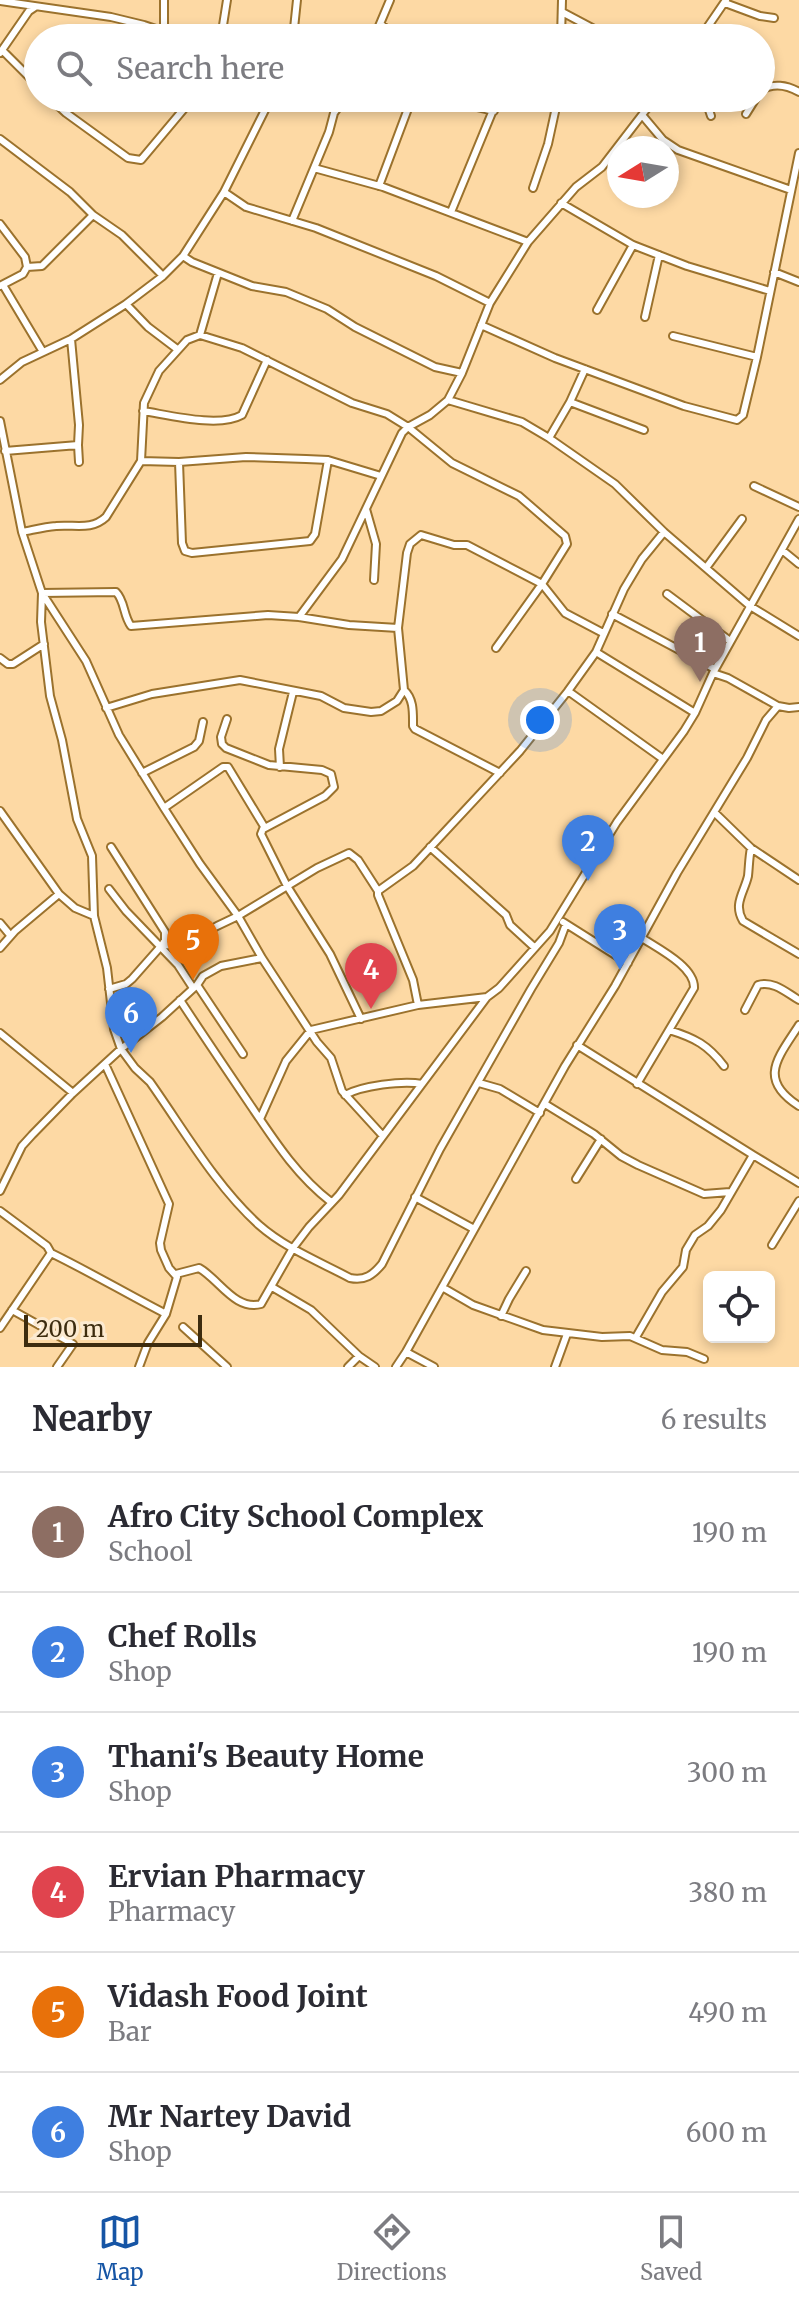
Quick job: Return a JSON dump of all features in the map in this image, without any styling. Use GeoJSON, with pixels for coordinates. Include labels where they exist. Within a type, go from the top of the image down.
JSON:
{"type":"FeatureCollection","features":[{"type":"Feature","properties":{"kind":"street"},"geometry":{"type":"LineString","coordinates":[[164,0],[164,24]]}},
{"type":"Feature","properties":{"kind":"street"},"geometry":{"type":"LineString","coordinates":[[223,24],[227,0]]}},
{"type":"Feature","properties":{"kind":"street"},"geometry":{"type":"LineString","coordinates":[[294,24],[297,0]]}},
{"type":"Feature","properties":{"kind":"street"},"geometry":{"type":"LineString","coordinates":[[381,24],[390,0]]}},
{"type":"Feature","properties":{"kind":"street"},"geometry":{"type":"LineString","coordinates":[[562,0],[562,24]]}},
{"type":"Feature","properties":{"kind":"street"},"geometry":{"type":"LineString","coordinates":[[0,1],[111,17],[138,24]]}},
{"type":"Feature","properties":{"kind":"street"},"geometry":{"type":"LineString","coordinates":[[710,24],[725,2],[760,16],[774,18]]}},
{"type":"Feature","properties":{"kind":"street"},"geometry":{"type":"LineString","coordinates":[[24,73],[1,51],[35,7]]}},
{"type":"Feature","properties":{"kind":"street"},"geometry":{"type":"LineString","coordinates":[[562,12],[585,24]]}},
{"type":"Feature","properties":{"kind":"street"},"geometry":{"type":"LineString","coordinates":[[775,86],[799,92]]}},
{"type":"Feature","properties":{"kind":"street"},"geometry":{"type":"LineString","coordinates":[[65,112],[135,160],[141,160],[179,112]]}},
{"type":"Feature","properties":{"kind":"street"},"geometry":{"type":"LineString","coordinates":[[0,380],[22,362],[71,339],[126,304],[163,276],[183,256],[224,192],[264,112]]}},
{"type":"Feature","properties":{"kind":"street"},"geometry":{"type":"LineString","coordinates":[[292,221],[335,112]]}},
{"type":"Feature","properties":{"kind":"street"},"geometry":{"type":"LineString","coordinates":[[379,186],[407,112]]}},
{"type":"Feature","properties":{"kind":"street"},"geometry":{"type":"LineString","coordinates":[[451,212],[494,112]]}},
{"type":"Feature","properties":{"kind":"street"},"geometry":{"type":"LineString","coordinates":[[533,188],[555,112]]}},
{"type":"Feature","properties":{"kind":"street"},"geometry":{"type":"LineString","coordinates":[[299,617],[342,559],[402,433],[448,400],[490,303],[528,242],[576,187],[602,167],[644,112]]}},
{"type":"Feature","properties":{"kind":"street"},"geometry":{"type":"LineString","coordinates":[[710,112],[711,116]]}},
{"type":"Feature","properties":{"kind":"street"},"geometry":{"type":"LineString","coordinates":[[642,115],[663,140],[678,150],[791,190]]}},
{"type":"Feature","properties":{"kind":"street"},"geometry":{"type":"LineString","coordinates":[[0,139],[122,235],[163,276]]}},
{"type":"Feature","properties":{"kind":"street"},"geometry":{"type":"LineString","coordinates":[[481,325],[684,406],[737,420],[743,415],[757,357],[799,153]]}},
{"type":"Feature","properties":{"kind":"street"},"geometry":{"type":"LineString","coordinates":[[314,168],[379,186],[528,242]]}},
{"type":"Feature","properties":{"kind":"street"},"geometry":{"type":"LineString","coordinates":[[224,192],[246,207],[316,228],[436,276],[490,303]]}},
{"type":"Feature","properties":{"kind":"street"},"geometry":{"type":"LineString","coordinates":[[789,201],[799,205]]}},
{"type":"Feature","properties":{"kind":"street"},"geometry":{"type":"LineString","coordinates":[[561,203],[633,245],[770,291]]}},
{"type":"Feature","properties":{"kind":"street"},"geometry":{"type":"LineString","coordinates":[[27,267],[42,266],[93,215]]}},
{"type":"Feature","properties":{"kind":"street"},"geometry":{"type":"LineString","coordinates":[[0,224],[25,257],[27,267],[23,274],[1,285],[43,352]]}},
{"type":"Feature","properties":{"kind":"street"},"geometry":{"type":"LineString","coordinates":[[597,310],[633,245]]}},
{"type":"Feature","properties":{"kind":"street"},"geometry":{"type":"LineString","coordinates":[[645,317],[659,255]]}},
{"type":"Feature","properties":{"kind":"street"},"geometry":{"type":"LineString","coordinates":[[183,256],[252,286],[286,292],[327,309],[355,327],[435,367],[462,373]]}},
{"type":"Feature","properties":{"kind":"street"},"geometry":{"type":"LineString","coordinates":[[774,272],[799,282]]}},
{"type":"Feature","properties":{"kind":"street"},"geometry":{"type":"LineString","coordinates":[[200,335],[218,273]]}},
{"type":"Feature","properties":{"kind":"street"},"geometry":{"type":"LineString","coordinates":[[126,304],[148,327],[177,349]]}},
{"type":"Feature","properties":{"kind":"street"},"geometry":{"type":"LineString","coordinates":[[22,532],[57,525],[91,526],[99,524],[106,517],[141,461],[143,411],[159,371],[177,349],[200,335],[242,348],[341,398],[387,414],[452,463],[519,496],[565,536],[567,544],[496,648]]}},
{"type":"Feature","properties":{"kind":"street"},"geometry":{"type":"LineString","coordinates":[[673,336],[757,357]]}},
{"type":"Feature","properties":{"kind":"street"},"geometry":{"type":"LineString","coordinates":[[71,339],[79,425],[79,462]]}},
{"type":"Feature","properties":{"kind":"street"},"geometry":{"type":"LineString","coordinates":[[143,411],[205,419],[235,419],[242,415],[267,360]]}},
{"type":"Feature","properties":{"kind":"street"},"geometry":{"type":"LineString","coordinates":[[549,438],[585,369]]}},
{"type":"Feature","properties":{"kind":"street"},"geometry":{"type":"LineString","coordinates":[[448,400],[522,422],[549,438],[615,484],[664,532],[750,606],[799,636]]}},
{"type":"Feature","properties":{"kind":"street"},"geometry":{"type":"LineString","coordinates":[[570,402],[644,430]]}},
{"type":"Feature","properties":{"kind":"street"},"geometry":{"type":"LineString","coordinates":[[0,421],[22,532],[42,593],[86,661],[106,708],[142,773],[200,864],[238,916],[321,1048],[331,1058],[345,1095],[383,1136]]}},
{"type":"Feature","properties":{"kind":"street"},"geometry":{"type":"LineString","coordinates":[[5,451],[78,445]]}},
{"type":"Feature","properties":{"kind":"street"},"geometry":{"type":"LineString","coordinates":[[141,461],[179,462],[246,457],[328,460],[381,476]]}},
{"type":"Feature","properties":{"kind":"street"},"geometry":{"type":"LineString","coordinates":[[179,462],[182,543],[185,551],[192,553],[310,541],[315,534],[328,460]]}},
{"type":"Feature","properties":{"kind":"street"},"geometry":{"type":"LineString","coordinates":[[754,486],[799,507]]}},
{"type":"Feature","properties":{"kind":"street"},"geometry":{"type":"LineString","coordinates":[[366,509],[376,544],[374,580]]}},
{"type":"Feature","properties":{"kind":"street"},"geometry":{"type":"LineString","coordinates":[[706,568],[742,519]]}},
{"type":"Feature","properties":{"kind":"street"},"geometry":{"type":"LineString","coordinates":[[176,1274],[199,1268],[234,1298],[253,1306],[261,1304],[293,1248],[383,1136],[487,997],[499,988],[550,931],[617,822],[695,713],[730,641],[799,519]]}},
{"type":"Feature","properties":{"kind":"street"},"geometry":{"type":"LineString","coordinates":[[378,891],[404,874],[430,847],[500,773],[568,691],[596,652],[612,614],[642,559],[664,532]]}},
{"type":"Feature","properties":{"kind":"street"},"geometry":{"type":"LineString","coordinates":[[106,708],[152,694],[240,680],[321,696],[344,708],[381,711],[397,701],[404,690],[398,628],[407,553],[410,544],[421,535],[454,545],[467,545],[542,584],[565,613],[603,633]]}},
{"type":"Feature","properties":{"kind":"street"},"geometry":{"type":"LineString","coordinates":[[782,550],[799,564]]}},
{"type":"Feature","properties":{"kind":"street"},"geometry":{"type":"LineString","coordinates":[[42,593],[116,592],[121,597],[131,626],[268,615],[398,628]]}},
{"type":"Feature","properties":{"kind":"street"},"geometry":{"type":"LineString","coordinates":[[42,593],[41,622],[50,696],[77,819],[92,856],[94,916],[107,968],[114,1029],[121,1049],[150,1082],[236,1201],[261,1226],[293,1248],[350,1278],[357,1280],[373,1276],[559,943],[566,924]]}},
{"type":"Feature","properties":{"kind":"street"},"geometry":{"type":"LineString","coordinates":[[667,594],[730,641]]}},
{"type":"Feature","properties":{"kind":"street"},"geometry":{"type":"LineString","coordinates":[[612,614],[778,706],[799,707]]}},
{"type":"Feature","properties":{"kind":"street"},"geometry":{"type":"LineString","coordinates":[[0,658],[13,664],[44,644]]}},
{"type":"Feature","properties":{"kind":"street"},"geometry":{"type":"LineString","coordinates":[[596,652],[695,713]]}},
{"type":"Feature","properties":{"kind":"street"},"geometry":{"type":"LineString","coordinates":[[404,690],[412,703],[415,729],[500,773]]}},
{"type":"Feature","properties":{"kind":"street"},"geometry":{"type":"LineString","coordinates":[[568,691],[663,759]]}},
{"type":"Feature","properties":{"kind":"street"},"geometry":{"type":"LineString","coordinates":[[280,767],[279,749],[293,692]]}},
{"type":"Feature","properties":{"kind":"street"},"geometry":{"type":"LineString","coordinates":[[396,1367],[577,1045],[628,963],[766,720],[778,706]]}},
{"type":"Feature","properties":{"kind":"street"},"geometry":{"type":"LineString","coordinates":[[227,719],[221,737],[226,748],[255,761],[280,767],[322,770],[331,774],[334,787],[325,796],[265,828],[261,834],[287,886],[330,954],[361,1019]]}},
{"type":"Feature","properties":{"kind":"street"},"geometry":{"type":"LineString","coordinates":[[142,773],[194,747],[199,741],[203,722]]}},
{"type":"Feature","properties":{"kind":"street"},"geometry":{"type":"LineString","coordinates":[[164,808],[223,767],[228,767],[265,828]]}},
{"type":"Feature","properties":{"kind":"street"},"geometry":{"type":"LineString","coordinates":[[0,811],[59,894],[75,908],[94,916]]}},
{"type":"Feature","properties":{"kind":"street"},"geometry":{"type":"LineString","coordinates":[[715,813],[751,848],[799,880]]}},
{"type":"Feature","properties":{"kind":"street"},"geometry":{"type":"LineString","coordinates":[[109,989],[126,984],[165,940],[162,924],[111,847]]}},
{"type":"Feature","properties":{"kind":"street"},"geometry":{"type":"LineString","coordinates":[[430,847],[506,915],[510,925],[534,947]]}},
{"type":"Feature","properties":{"kind":"street"},"geometry":{"type":"LineString","coordinates":[[751,848],[738,912],[743,921],[799,954]]}},
{"type":"Feature","properties":{"kind":"street"},"geometry":{"type":"LineString","coordinates":[[162,945],[183,946],[317,868],[349,853],[358,860],[378,891],[413,980],[418,1005]]}},
{"type":"Feature","properties":{"kind":"street"},"geometry":{"type":"LineString","coordinates":[[109,889],[126,911],[162,945],[243,1054]]}},
{"type":"Feature","properties":{"kind":"street"},"geometry":{"type":"LineString","coordinates":[[0,948],[10,935],[59,894]]}},
{"type":"Feature","properties":{"kind":"street"},"geometry":{"type":"LineString","coordinates":[[558,918],[628,963]]}},
{"type":"Feature","properties":{"kind":"street"},"geometry":{"type":"LineString","coordinates":[[0,923],[10,935]]}},
{"type":"Feature","properties":{"kind":"street"},"geometry":{"type":"LineString","coordinates":[[637,1084],[694,988],[695,979],[689,971],[642,938]]}},
{"type":"Feature","properties":{"kind":"street"},"geometry":{"type":"LineString","coordinates":[[0,1191],[22,1146],[73,1093],[195,987],[203,976],[221,966],[262,958]]}},
{"type":"Feature","properties":{"kind":"street"},"geometry":{"type":"LineString","coordinates":[[745,1010],[758,985],[764,983],[799,1000]]}},
{"type":"Feature","properties":{"kind":"street"},"geometry":{"type":"LineString","coordinates":[[260,1119],[286,1061],[311,1030],[418,1005],[487,997]]}},
{"type":"Feature","properties":{"kind":"street"},"geometry":{"type":"LineString","coordinates":[[180,1000],[297,1172],[331,1202]]}},
{"type":"Feature","properties":{"kind":"street"},"geometry":{"type":"LineString","coordinates":[[799,1025],[774,1065],[773,1075],[777,1087],[786,1098],[799,1106]]}},
{"type":"Feature","properties":{"kind":"street"},"geometry":{"type":"LineString","coordinates":[[669,1030],[703,1043],[724,1066]]}},
{"type":"Feature","properties":{"kind":"street"},"geometry":{"type":"LineString","coordinates":[[0,1033],[73,1093]]}},
{"type":"Feature","properties":{"kind":"street"},"geometry":{"type":"LineString","coordinates":[[577,1045],[799,1183]]}},
{"type":"Feature","properties":{"kind":"street"},"geometry":{"type":"LineString","coordinates":[[105,1064],[169,1204],[160,1243],[169,1268],[177,1277],[166,1314],[148,1343],[139,1367]]}},
{"type":"Feature","properties":{"kind":"street"},"geometry":{"type":"LineString","coordinates":[[345,1095],[355,1090],[410,1081],[422,1084]]}},
{"type":"Feature","properties":{"kind":"street"},"geometry":{"type":"LineString","coordinates":[[479,1083],[500,1089],[540,1113]]}},
{"type":"Feature","properties":{"kind":"street"},"geometry":{"type":"LineString","coordinates":[[545,1104],[638,1165],[704,1194],[730,1192]]}},
{"type":"Feature","properties":{"kind":"street"},"geometry":{"type":"LineString","coordinates":[[576,1179],[601,1139]]}},
{"type":"Feature","properties":{"kind":"street"},"geometry":{"type":"LineString","coordinates":[[636,1337],[662,1292],[683,1267],[686,1250],[695,1235],[708,1226],[721,1210],[753,1155]]}},
{"type":"Feature","properties":{"kind":"street"},"geometry":{"type":"LineString","coordinates":[[415,1197],[474,1229]]}},
{"type":"Feature","properties":{"kind":"street"},"geometry":{"type":"LineString","coordinates":[[772,1245],[799,1201]]}},
{"type":"Feature","properties":{"kind":"street"},"geometry":{"type":"LineString","coordinates":[[0,1211],[47,1246],[51,1253],[166,1314]]}},
{"type":"Feature","properties":{"kind":"street"},"geometry":{"type":"LineString","coordinates":[[0,1328],[51,1253]]}},
{"type":"Feature","properties":{"kind":"street"},"geometry":{"type":"LineString","coordinates":[[501,1316],[526,1271]]}},
{"type":"Feature","properties":{"kind":"street"},"geometry":{"type":"LineString","coordinates":[[272,1287],[311,1310],[359,1356],[375,1367]]}},
{"type":"Feature","properties":{"kind":"street"},"geometry":{"type":"LineString","coordinates":[[442,1287],[473,1305],[543,1330],[636,1337],[662,1350],[687,1352],[704,1359]]}},
{"type":"Feature","properties":{"kind":"street"},"geometry":{"type":"LineString","coordinates":[[12,1310],[73,1344],[57,1367]]}},
{"type":"Feature","properties":{"kind":"street"},"geometry":{"type":"LineString","coordinates":[[183,1327],[227,1367]]}},
{"type":"Feature","properties":{"kind":"street"},"geometry":{"type":"LineString","coordinates":[[555,1367],[567,1334]]}},
{"type":"Feature","properties":{"kind":"street"},"geometry":{"type":"LineString","coordinates":[[406,1352],[434,1367]]}},
{"type":"Feature","properties":{"kind":"street"},"geometry":{"type":"LineString","coordinates":[[348,1367],[359,1356]]}},
{"type":"Feature","properties":{"kind":"place","name":"Afro City School Complex"},"geometry":{"type":"Point","coordinates":[700,682]}},
{"type":"Feature","properties":{"kind":"place","name":"Chef Rolls"},"geometry":{"type":"Point","coordinates":[588,881]}},
{"type":"Feature","properties":{"kind":"place","name":"Thani's Beauty Home"},"geometry":{"type":"Point","coordinates":[620,970]}},
{"type":"Feature","properties":{"kind":"place","name":"Vidash Food Joint"},"geometry":{"type":"Point","coordinates":[193,980]}},
{"type":"Feature","properties":{"kind":"place","name":"Ervian Pharmacy"},"geometry":{"type":"Point","coordinates":[371,1009]}},
{"type":"Feature","properties":{"kind":"place","name":"Mr Nartey David"},"geometry":{"type":"Point","coordinates":[131,1053]}}]}
